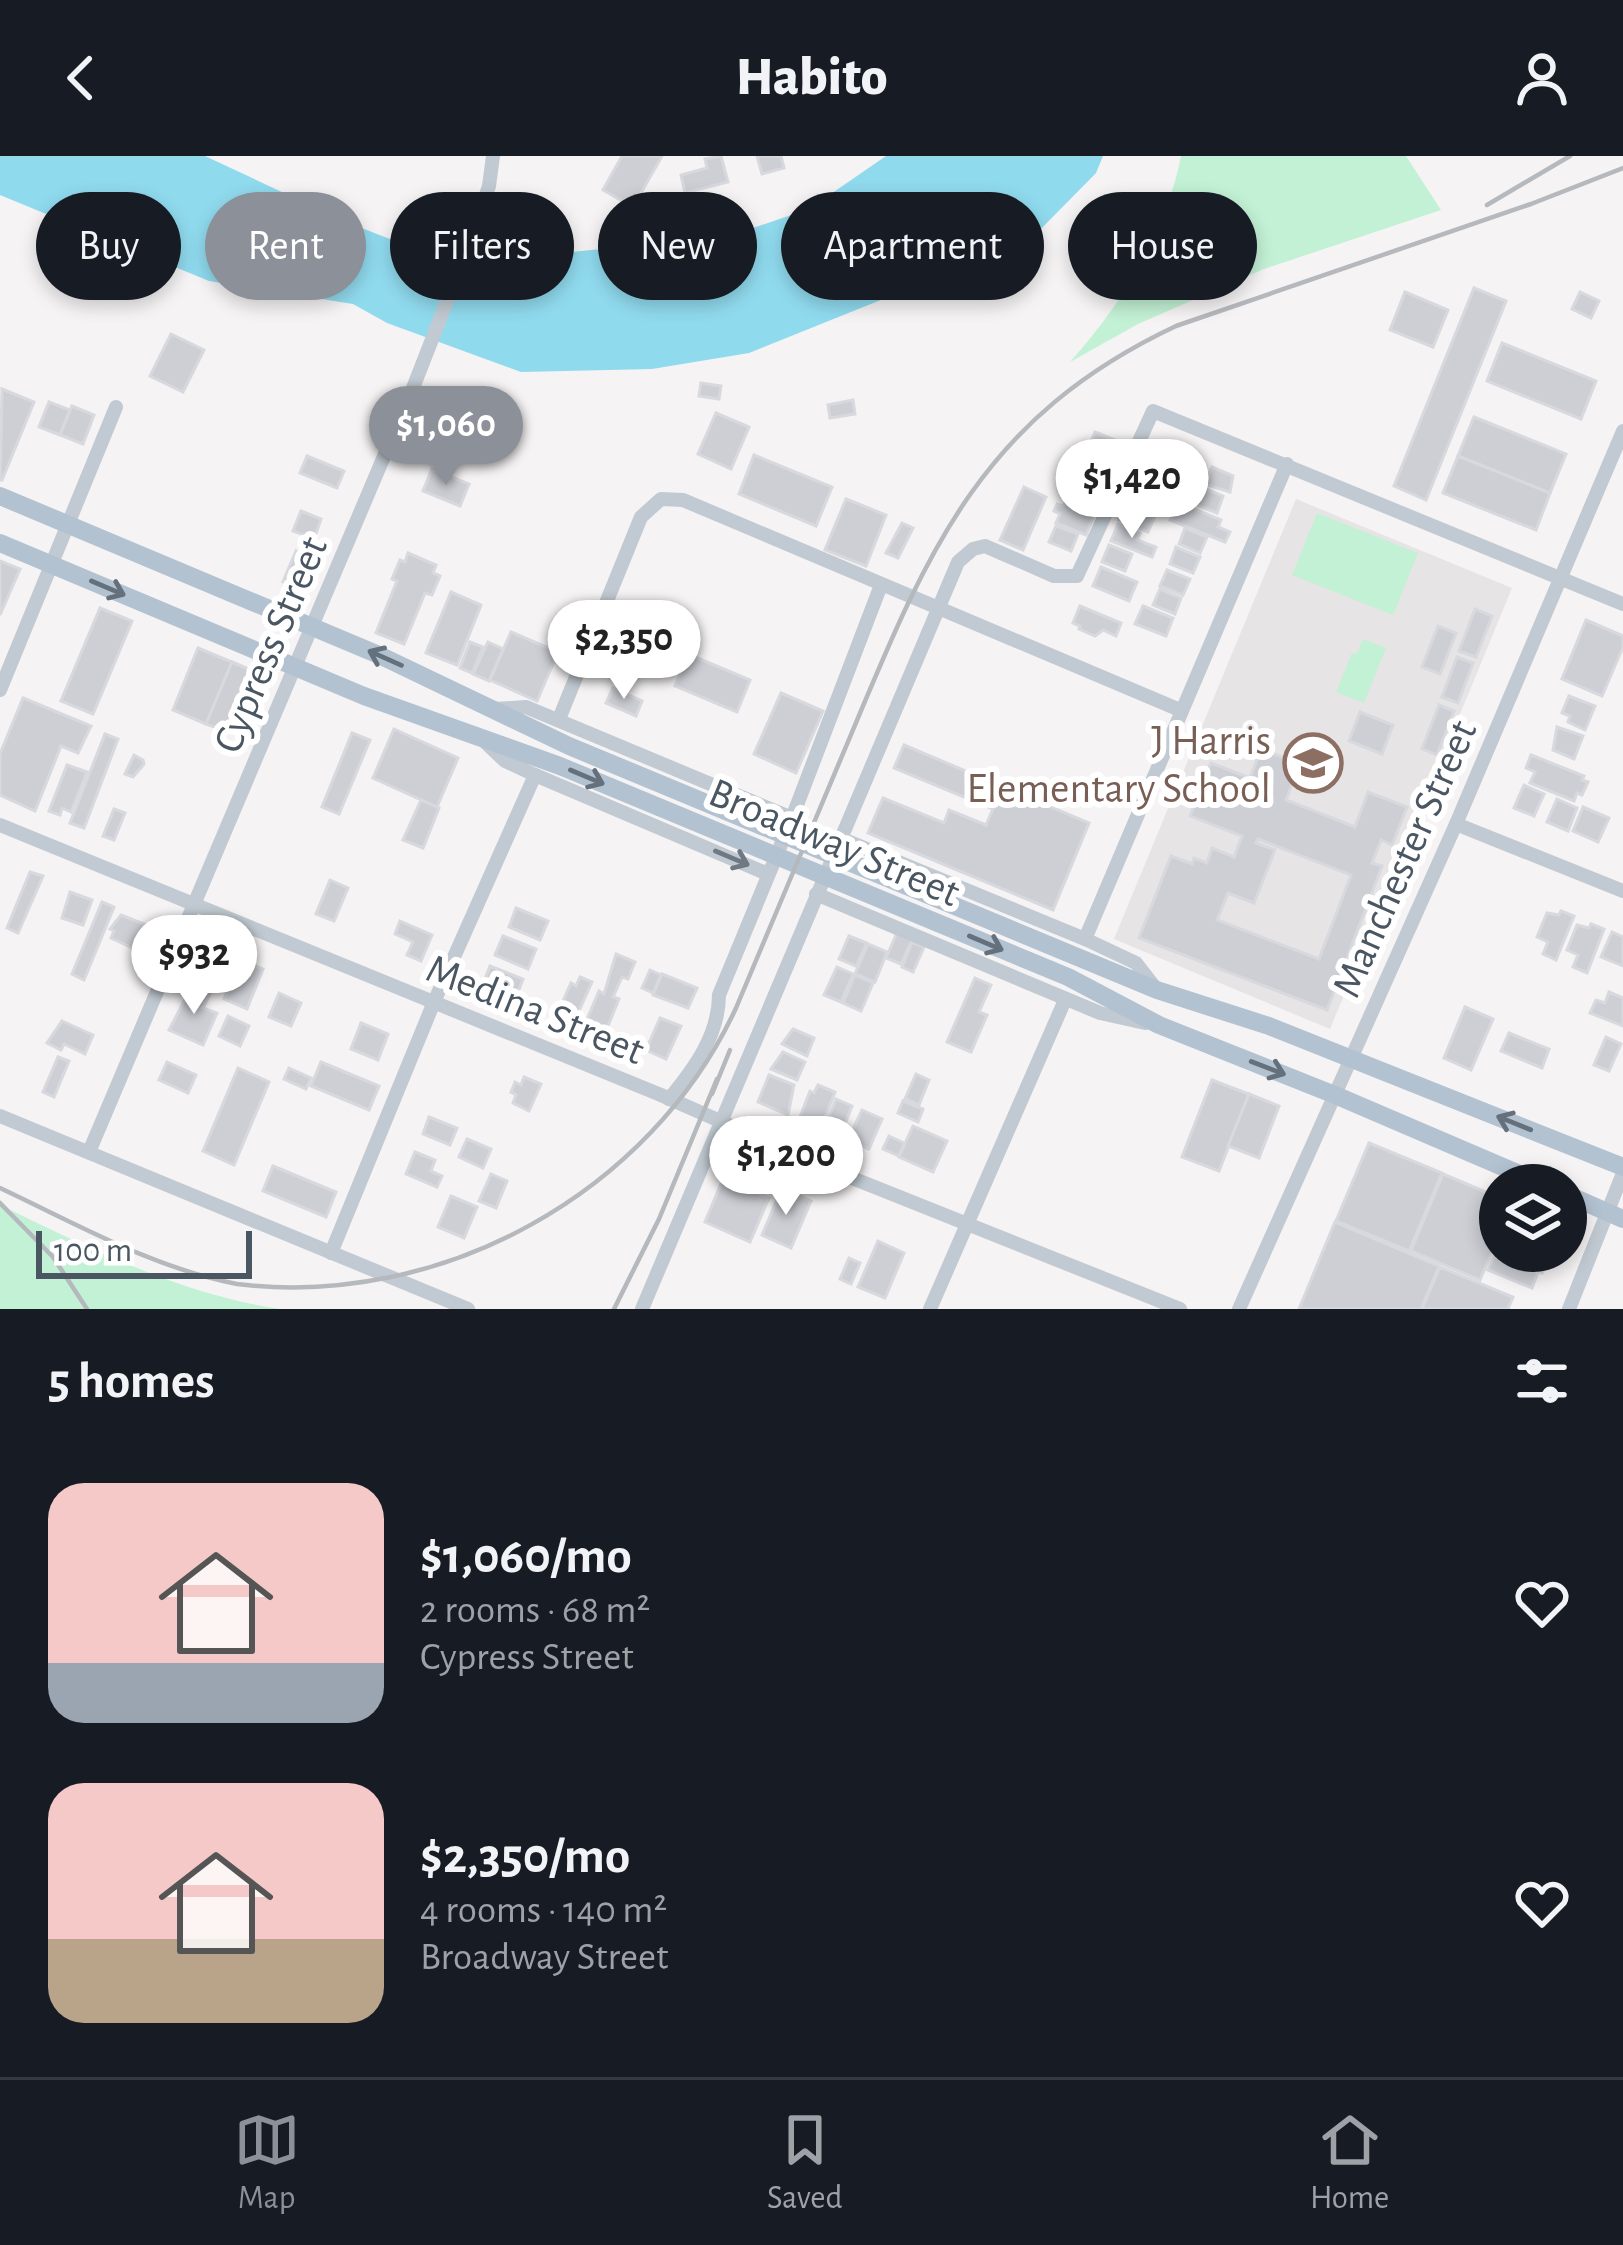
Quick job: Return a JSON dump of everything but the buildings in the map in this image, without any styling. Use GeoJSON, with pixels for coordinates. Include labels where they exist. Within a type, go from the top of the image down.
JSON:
{"type":"FeatureCollection","features":[{"type":"Feature","properties":{"kind":"main road","name":"Broadway Street"},"geometry":{"type":"LineString","coordinates":[[0,496],[312,626],[568,746],[1157,990],[1352,1058],[1623,1170]]}},
{"type":"Feature","properties":{"kind":"main road","name":"Broadway Street"},"geometry":{"type":"LineString","coordinates":[[0,543],[295,667],[478,735],[1068,977],[1159,1025],[1496,1164]]}},
{"type":"Feature","properties":{"kind":"main road"},"geometry":{"type":"LineString","coordinates":[[1587,1203],[1615,1215]]}},
{"type":"Feature","properties":{"kind":"street","name":"Cypress Street"},"geometry":{"type":"LineString","coordinates":[[89,1152],[472,237],[489,187],[493,156]]}},
{"type":"Feature","properties":{"kind":"street"},"geometry":{"type":"LineString","coordinates":[[0,690],[116,406]]}},
{"type":"Feature","properties":{"kind":"street"},"geometry":{"type":"LineString","coordinates":[[642,1309],[958,562],[974,548],[996,550],[1054,576],[1077,577],[1153,411],[1623,604]]}},
{"type":"Feature","properties":{"kind":"street","name":"Manchester Street"},"geometry":{"type":"LineString","coordinates":[[1239,1309],[1456,824],[1623,431]]}},
{"type":"Feature","properties":{"kind":"street"},"geometry":{"type":"LineString","coordinates":[[1085,939],[1287,464]]}},
{"type":"Feature","properties":{"kind":"street"},"geometry":{"type":"LineString","coordinates":[[559,719],[641,517],[661,499],[683,500],[1180,710]]}},
{"type":"Feature","properties":{"kind":"street"},"geometry":{"type":"LineString","coordinates":[[669,1099],[703,1052],[719,1018],[719,995],[881,585]]}},
{"type":"Feature","properties":{"kind":"street","name":"Broadway Street"},"geometry":{"type":"LineString","coordinates":[[491,709],[526,707],[559,719],[791,821]]}},
{"type":"Feature","properties":{"kind":"street","name":"Broadway Street"},"geometry":{"type":"LineString","coordinates":[[478,735],[505,761],[535,775],[770,871]]}},
{"type":"Feature","properties":{"kind":"street"},"geometry":{"type":"LineString","coordinates":[[331,1253],[434,1002],[535,775]]}},
{"type":"Feature","properties":{"kind":"street"},"geometry":{"type":"LineString","coordinates":[[1456,824],[1623,891]]}},
{"type":"Feature","properties":{"kind":"street","name":"Medina Street"},"geometry":{"type":"LineString","coordinates":[[0,825],[1180,1309]]}},
{"type":"Feature","properties":{"kind":"street","name":"Broadway Street"},"geometry":{"type":"LineString","coordinates":[[838,842],[1085,939],[1136,963],[1157,990]]}},
{"type":"Feature","properties":{"kind":"street","name":"Broadway Street"},"geometry":{"type":"LineString","coordinates":[[817,890],[1065,1000],[1159,1025]]}},
{"type":"Feature","properties":{"kind":"street"},"geometry":{"type":"LineString","coordinates":[[930,1309],[1065,1000]]}},
{"type":"Feature","properties":{"kind":"street"},"geometry":{"type":"LineString","coordinates":[[0,1116],[468,1309]]}},
{"type":"Feature","properties":{"kind":"street"},"geometry":{"type":"LineString","coordinates":[[1569,1309],[1615,1215],[1623,1170]]}},
{"type":"Feature","properties":{"kind":"shaded area","name":"J Harris Elementary School"},"geometry":{"type":"Polygon","coordinates":[[[1296,499],[1512,588],[1330,1029],[1114,939],[1296,499]]]}},
{"type":"Feature","properties":{"kind":"green space"},"geometry":{"type":"Polygon","coordinates":[[[1181,156],[1406,156],[1441,210],[1257,272],[1257,192],[1172,192],[1181,156]]]}},
{"type":"Feature","properties":{"kind":"green space"},"geometry":{"type":"Polygon","coordinates":[[[1117,300],[1193,300],[1070,362],[1117,300]]]}},
{"type":"Feature","properties":{"kind":"green space"},"geometry":{"type":"Polygon","coordinates":[[[1317,513],[1418,553],[1393,615],[1292,575],[1317,513]]]}},
{"type":"Feature","properties":{"kind":"green space"},"geometry":{"type":"Polygon","coordinates":[[[1363,639],[1386,648],[1364,703],[1336,692],[1363,639]]]}},
{"type":"Feature","properties":{"kind":"green space"},"geometry":{"type":"Polygon","coordinates":[[[0,1205],[171,1281],[280,1309],[0,1309],[0,1205]]]}},
{"type":"Feature","properties":{"kind":"water"},"geometry":{"type":"Polygon","coordinates":[[[0,156],[205,156],[282,192],[205,192],[205,279],[181,269],[181,192],[36,192],[36,210],[0,195],[0,156]]]}},
{"type":"Feature","properties":{"kind":"water"},"geometry":{"type":"Polygon","coordinates":[[[886,156],[1103,156],[1096,173],[1077,192],[1068,192],[1068,201],[1044,226],[1044,192],[834,192],[886,156]]]}},
{"type":"Feature","properties":{"kind":"water"},"geometry":{"type":"Polygon","coordinates":[[[781,218],[781,300],[881,300],[749,353],[652,369],[521,372],[387,323],[353,304],[328,300],[366,300],[366,230],[390,239],[390,300],[574,300],[574,252],[598,249],[598,300],[757,300],[757,227],[781,218]]]}},
{"type":"Feature","properties":{"kind":"railway"},"geometry":{"type":"LineString","coordinates":[[1487,205],[1570,156]]}},
{"type":"Feature","properties":{"kind":"railway"},"geometry":{"type":"LineString","coordinates":[[0,1188],[145,1256],[237,1284],[314,1287],[390,1277],[463,1256],[532,1224],[595,1183],[651,1132],[699,1074],[736,1008],[906,607],[969,496],[1008,447],[1054,403],[1109,362],[1176,326],[1623,168]]}},
{"type":"Feature","properties":{"kind":"railway"},"geometry":{"type":"LineString","coordinates":[[712,1094],[730,1050]]}},
{"type":"Feature","properties":{"kind":"railway"},"geometry":{"type":"LineString","coordinates":[[614,1309],[659,1219],[717,1079]]}},
{"type":"Feature","properties":{"kind":"railway"},"geometry":{"type":"LineString","coordinates":[[0,1203],[53,1257],[87,1309]]}},
{"type":"Feature","properties":{"kind":"place","name":"J Harris Elementary School"},"geometry":{"type":"Point","coordinates":[1313,763]}}]}
